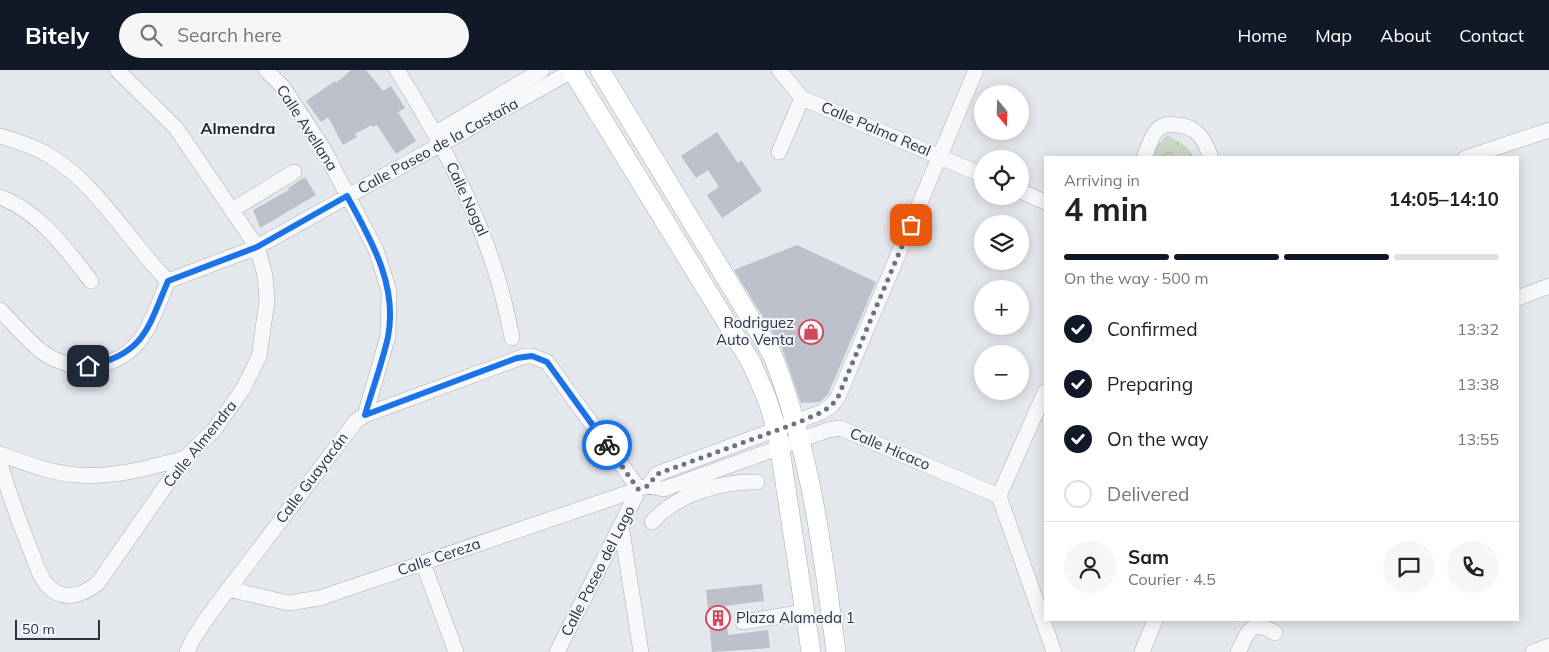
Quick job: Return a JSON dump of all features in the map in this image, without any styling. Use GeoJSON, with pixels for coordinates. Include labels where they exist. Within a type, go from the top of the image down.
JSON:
{"type":"FeatureCollection","features":[{"type":"Feature","properties":{"kind":"main road"},"geometry":{"type":"LineString","coordinates":[[600,70],[772,354],[799,432],[816,516],[836,652]]}},
{"type":"Feature","properties":{"kind":"main road"},"geometry":{"type":"LineString","coordinates":[[572,71],[751,362],[767,399],[778,439],[811,652]]}},
{"type":"Feature","properties":{"kind":"street","name":"Calle Almendra"},"geometry":{"type":"LineString","coordinates":[[1,472],[20,524],[47,585],[58,593],[71,597],[85,594],[98,583],[185,458],[214,430],[243,389],[259,357],[268,301],[265,275],[257,247],[176,128],[117,70]]}},
{"type":"Feature","properties":{"kind":"street","name":"Calle Avellana"},"geometry":{"type":"LineString","coordinates":[[266,70],[283,87],[323,148],[376,250],[389,291],[388,336],[365,415]]}},
{"type":"Feature","properties":{"kind":"street","name":"Calle Nogal"},"geometry":{"type":"LineString","coordinates":[[397,70],[439,138],[480,226],[496,265],[505,296],[512,338]]}},
{"type":"Feature","properties":{"kind":"street","name":"Calle Paseo de la Castaña"},"geometry":{"type":"LineString","coordinates":[[168,281],[257,247],[347,196],[542,70]]}},
{"type":"Feature","properties":{"kind":"street","name":"Calle Palma Real"},"geometry":{"type":"LineString","coordinates":[[779,70],[802,98],[974,171]]}},
{"type":"Feature","properties":{"kind":"street"},"geometry":{"type":"LineString","coordinates":[[799,432],[832,405],[838,397],[976,70]]}},
{"type":"Feature","properties":{"kind":"street","name":"Calle Paseo de la Castaña"},"geometry":{"type":"LineString","coordinates":[[439,138],[572,71]]}},
{"type":"Feature","properties":{"kind":"street"},"geometry":{"type":"LineString","coordinates":[[779,152],[802,98]]}},
{"type":"Feature","properties":{"kind":"street"},"geometry":{"type":"LineString","coordinates":[[1145,156],[1157,130],[1167,124],[1183,125],[1199,134],[1206,143],[1211,156]]}},
{"type":"Feature","properties":{"kind":"street"},"geometry":{"type":"LineString","coordinates":[[1471,156],[1549,130]]}},
{"type":"Feature","properties":{"kind":"street"},"geometry":{"type":"LineString","coordinates":[[0,136],[18,141],[50,156],[86,185],[147,260],[168,281],[143,336],[136,345],[122,356],[109,362],[88,366],[68,365],[40,350],[0,310]]}},
{"type":"Feature","properties":{"kind":"street"},"geometry":{"type":"LineString","coordinates":[[232,210],[294,172]]}},
{"type":"Feature","properties":{"kind":"street"},"geometry":{"type":"LineString","coordinates":[[1029,195],[1044,202]]}},
{"type":"Feature","properties":{"kind":"street"},"geometry":{"type":"LineString","coordinates":[[0,197],[19,204],[44,224],[92,281]]}},
{"type":"Feature","properties":{"kind":"street"},"geometry":{"type":"LineString","coordinates":[[1519,298],[1549,286]]}},
{"type":"Feature","properties":{"kind":"street","name":"Calle Guayacán"},"geometry":{"type":"LineString","coordinates":[[187,652],[193,639],[228,589],[356,421],[365,415],[517,358],[532,356],[547,362],[643,488]]}},
{"type":"Feature","properties":{"kind":"street"},"geometry":{"type":"LineString","coordinates":[[1044,394],[999,496],[1054,652]]}},
{"type":"Feature","properties":{"kind":"street"},"geometry":{"type":"LineString","coordinates":[[822,412],[828,430]]}},
{"type":"Feature","properties":{"kind":"street","name":"Calle Hicaco"},"geometry":{"type":"LineString","coordinates":[[778,439],[799,432],[840,428],[999,496]]}},
{"type":"Feature","properties":{"kind":"street","name":"Calle Cereza"},"geometry":{"type":"LineString","coordinates":[[228,589],[288,603],[303,602],[643,488],[664,489],[701,483],[778,439]]}},
{"type":"Feature","properties":{"kind":"street","name":"Calle Cereza"},"geometry":{"type":"LineString","coordinates":[[643,488],[657,474],[778,439]]}},
{"type":"Feature","properties":{"kind":"street"},"geometry":{"type":"LineString","coordinates":[[0,454],[26,463],[78,475],[131,471],[185,458]]}},
{"type":"Feature","properties":{"kind":"street"},"geometry":{"type":"LineString","coordinates":[[652,522],[701,483],[757,482]]}},
{"type":"Feature","properties":{"kind":"street","name":"Calle Paseo del Lago"},"geometry":{"type":"LineString","coordinates":[[558,652],[621,525],[643,488]]}},
{"type":"Feature","properties":{"kind":"street"},"geometry":{"type":"LineString","coordinates":[[621,525],[641,652]]}},
{"type":"Feature","properties":{"kind":"street"},"geometry":{"type":"LineString","coordinates":[[423,563],[456,652]]}},
{"type":"Feature","properties":{"kind":"street"},"geometry":{"type":"LineString","coordinates":[[743,622],[805,612]]}},
{"type":"Feature","properties":{"kind":"street"},"geometry":{"type":"LineString","coordinates":[[1142,652],[1155,621]]}},
{"type":"Feature","properties":{"kind":"street"},"geometry":{"type":"LineString","coordinates":[[1238,652],[1251,628],[1256,625],[1262,625],[1275,633]]}},
{"type":"Feature","properties":{"kind":"street"},"geometry":{"type":"LineString","coordinates":[[1532,652],[1549,646]]}},
{"type":"Feature","properties":{"kind":"green space"},"geometry":{"type":"Polygon","coordinates":[[[1167,135],[1187,147],[1193,156],[1152,156],[1153,151],[1167,135]]]}},
{"type":"Feature","properties":{"kind":"building"},"geometry":{"type":"Polygon","coordinates":[[[351,70],[366,70],[383,91],[391,86],[405,108],[398,112],[416,141],[396,154],[377,125],[373,127],[372,125],[355,134],[357,137],[343,145],[328,117],[321,122],[306,101],[335,81],[336,83],[351,70]]]}},
{"type":"Feature","properties":{"kind":"building"},"geometry":{"type":"Polygon","coordinates":[[[717,132],[738,163],[741,160],[762,191],[722,218],[707,195],[719,187],[708,170],[696,178],[681,156],[717,132]]]}},
{"type":"Feature","properties":{"kind":"building"},"geometry":{"type":"Polygon","coordinates":[[[305,177],[316,195],[260,228],[253,210],[289,190],[288,188],[305,177]]]}},
{"type":"Feature","properties":{"kind":"building","name":"Rodriguez Auto Venta"},"geometry":{"type":"Polygon","coordinates":[[[797,245],[876,282],[828,394],[820,402],[801,403],[782,348],[734,270],[797,245]]]}},
{"type":"Feature","properties":{"kind":"building","name":"Plaza Alameda 1"},"geometry":{"type":"Polygon","coordinates":[[[762,584],[764,601],[725,606],[728,635],[768,630],[770,648],[712,652],[706,590],[762,584]]]}},
{"type":"Feature","properties":{"kind":"way so far"},"geometry":{"type":"LineString","coordinates":[[607,445],[638,489],[648,486],[657,474],[787,427],[822,412],[832,405],[838,397],[911,225]]}},
{"type":"Feature","properties":{"kind":"place","name":"Rodriguez Auto Venta"},"geometry":{"type":"Point","coordinates":[811,332]}},
{"type":"Feature","properties":{"kind":"place","name":"Plaza Alameda 1"},"geometry":{"type":"Point","coordinates":[718,618]}},
{"type":"Feature","properties":{"kind":"district","name":"Almendra"},"geometry":{"type":"Point","coordinates":[238,128]}},
{"type":"Feature","properties":{"kind":"route"},"geometry":{"type":"LineString","coordinates":[[88,366],[109,362],[122,356],[136,345],[152,318],[168,281],[257,247],[347,196],[376,250],[389,291],[388,336],[365,415],[517,358],[532,356],[547,362],[607,445]]}}]}
